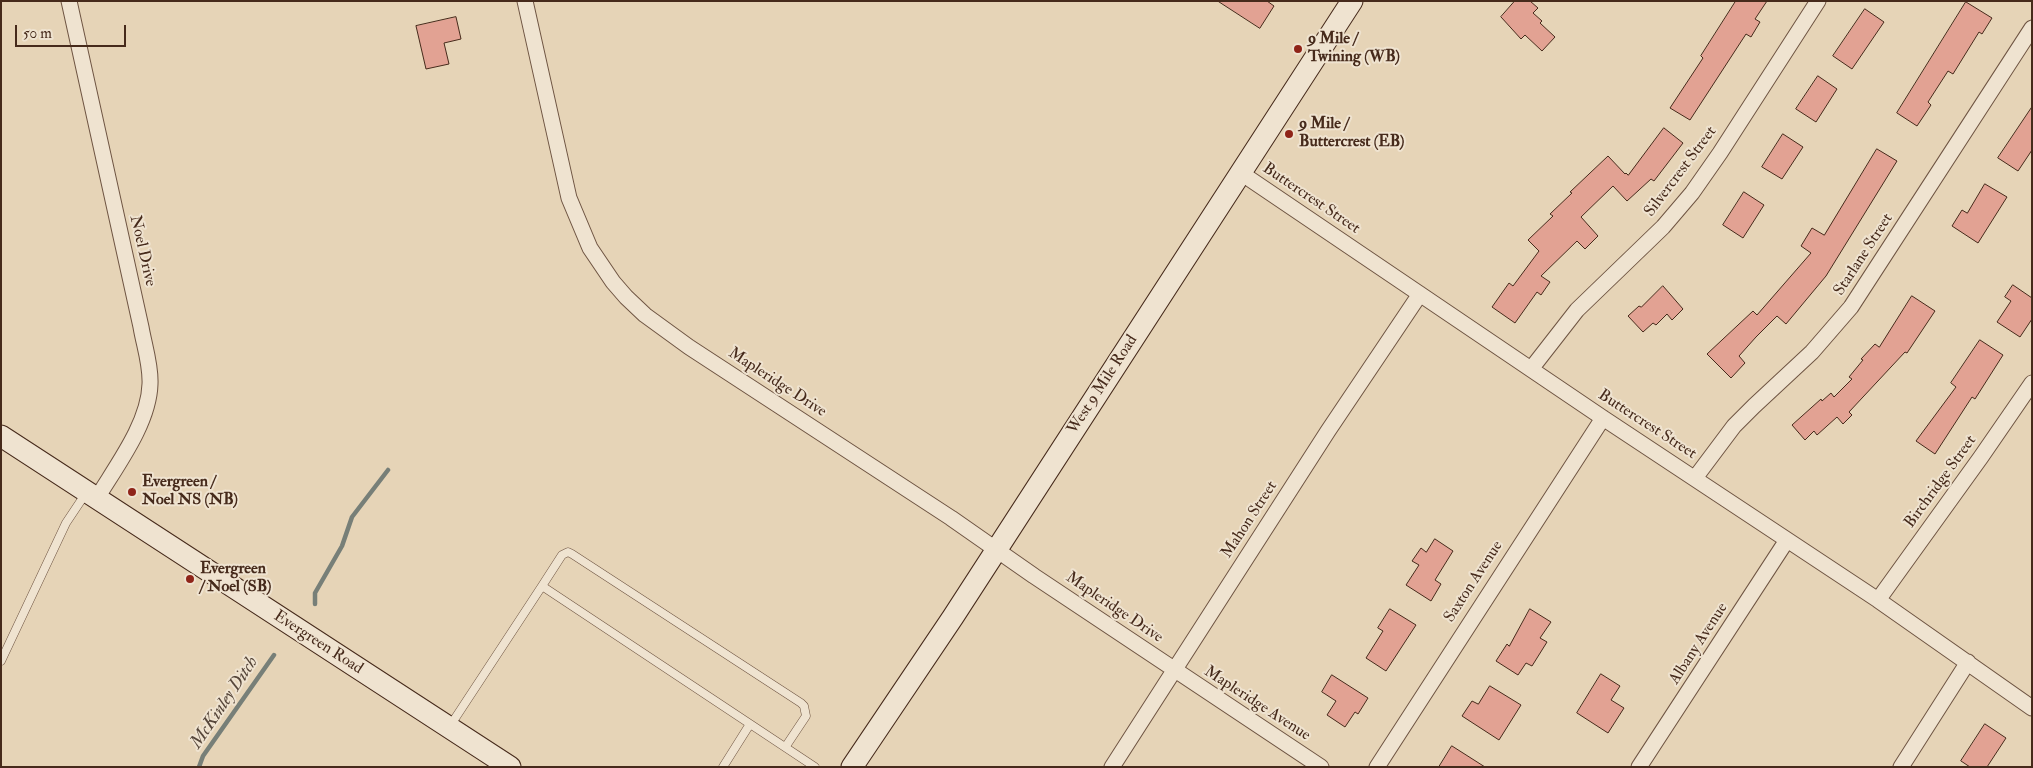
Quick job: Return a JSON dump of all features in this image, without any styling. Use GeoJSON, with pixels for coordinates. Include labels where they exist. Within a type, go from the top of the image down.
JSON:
{"type":"FeatureCollection","features":[{"type":"Feature","properties":{"kind":"main road","name":"West 9 Mile Road"},"geometry":{"type":"LineString","coordinates":[[852,767],[996,550],[1352,1]]}},
{"type":"Feature","properties":{"kind":"main road","name":"Evergreen Road"},"geometry":{"type":"LineString","coordinates":[[1,436],[510,767]]}},
{"type":"Feature","properties":{"kind":"street","name":"Noel Drive"},"geometry":{"type":"LineString","coordinates":[[69,1],[141,327],[150,382],[147,406],[140,423],[92,494]]}},
{"type":"Feature","properties":{"kind":"street","name":"Mapleridge Drive"},"geometry":{"type":"LineString","coordinates":[[525,1],[568,198],[590,248],[617,287],[645,314],[667,331],[951,518],[1175,670]]}},
{"type":"Feature","properties":{"kind":"street","name":"Silvercrest Street"},"geometry":{"type":"LineString","coordinates":[[1531,369],[1577,310],[1663,227],[1692,193],[1818,1]]}},
{"type":"Feature","properties":{"kind":"street","name":"Starlane Street"},"geometry":{"type":"LineString","coordinates":[[1695,478],[1734,426],[1812,352],[1852,307],[2032,28]]}},
{"type":"Feature","properties":{"kind":"street","name":"Buttercrest Street"},"geometry":{"type":"LineString","coordinates":[[1241,173],[1603,418],[1878,600],[2032,708]]}},
{"type":"Feature","properties":{"kind":"street","name":"Mahon Street"},"geometry":{"type":"LineString","coordinates":[[1112,767],[1328,431],[1420,294]]}},
{"type":"Feature","properties":{"kind":"street","name":"Birchridge Street"},"geometry":{"type":"LineString","coordinates":[[1878,600],[2032,383]]}},
{"type":"Feature","properties":{"kind":"street","name":"Saxton Avenue"},"geometry":{"type":"LineString","coordinates":[[1377,767],[1603,418]]}},
{"type":"Feature","properties":{"kind":"street","name":"Albany Avenue"},"geometry":{"type":"LineString","coordinates":[[1639,767],[1787,540]]}},
{"type":"Feature","properties":{"kind":"street"},"geometry":{"type":"LineString","coordinates":[[1901,767],[1968,662]]}},
{"type":"Feature","properties":{"kind":"street","name":"Mapleridge Avenue"},"geometry":{"type":"LineString","coordinates":[[1175,670],[1321,767]]}},
{"type":"Feature","properties":{"kind":"lane"},"geometry":{"type":"LineString","coordinates":[[1,661],[66,523],[92,494]]}},
{"type":"Feature","properties":{"kind":"lane"},"geometry":{"type":"LineString","coordinates":[[449,727],[562,555],[568,552],[804,706],[806,716],[786,746]]}},
{"type":"Feature","properties":{"kind":"lane"},"geometry":{"type":"LineString","coordinates":[[542,586],[815,767]]}},
{"type":"Feature","properties":{"kind":"lane"},"geometry":{"type":"LineString","coordinates":[[723,767],[750,724]]}},
{"type":"Feature","properties":{"kind":"building"},"geometry":{"type":"Polygon","coordinates":[[[1218,1],[1267,1],[1274,6],[1260,28],[1218,1]]]}},
{"type":"Feature","properties":{"kind":"building"},"geometry":{"type":"Polygon","coordinates":[[[1515,1],[1530,1],[1538,8],[1533,13],[1542,21],[1540,23],[1555,37],[1542,51],[1525,35],[1521,39],[1501,17],[1515,1]]]}},
{"type":"Feature","properties":{"kind":"building"},"geometry":{"type":"Polygon","coordinates":[[[1736,1],[1767,1],[1755,19],[1760,22],[1751,37],[1746,34],[1690,120],[1670,108],[1703,58],[1701,56],[1736,1]]]}},
{"type":"Feature","properties":{"kind":"building"},"geometry":{"type":"Polygon","coordinates":[[[1966,2],[1992,18],[1982,34],[1979,32],[1953,74],[1948,71],[1928,102],[1931,105],[1917,126],[1897,113],[1966,2]]]}},
{"type":"Feature","properties":{"kind":"building"},"geometry":{"type":"Polygon","coordinates":[[[1865,9],[1884,22],[1852,69],[1833,56],[1865,9]]]}},
{"type":"Feature","properties":{"kind":"building"},"geometry":{"type":"Polygon","coordinates":[[[456,17],[461,39],[444,43],[449,64],[426,69],[416,26],[456,17]]]}},
{"type":"Feature","properties":{"kind":"building"},"geometry":{"type":"Polygon","coordinates":[[[1818,76],[1837,89],[1816,122],[1796,109],[1818,76]]]}},
{"type":"Feature","properties":{"kind":"building"},"geometry":{"type":"Polygon","coordinates":[[[2032,107],[2032,150],[2018,171],[1998,158],[2032,107]]]}},
{"type":"Feature","properties":{"kind":"building"},"geometry":{"type":"Polygon","coordinates":[[[1664,128],[1683,143],[1654,181],[1651,179],[1627,201],[1613,186],[1581,217],[1598,236],[1585,249],[1577,241],[1541,276],[1550,282],[1541,295],[1537,292],[1515,323],[1492,307],[1509,283],[1513,286],[1539,251],[1528,240],[1553,216],[1550,214],[1572,193],[1570,192],[1608,156],[1628,175],[1664,128]]]}},
{"type":"Feature","properties":{"kind":"building"},"geometry":{"type":"Polygon","coordinates":[[[1783,134],[1803,147],[1782,179],[1762,167],[1783,134]]]}},
{"type":"Feature","properties":{"kind":"building"},"geometry":{"type":"Polygon","coordinates":[[[1877,149],[1897,161],[1826,276],[1786,324],[1777,316],[1756,337],[1739,356],[1745,363],[1731,378],[1707,354],[1753,311],[1757,315],[1811,253],[1801,246],[1812,228],[1824,235],[1877,149]]]}},
{"type":"Feature","properties":{"kind":"building"},"geometry":{"type":"Polygon","coordinates":[[[1985,184],[2007,197],[1978,243],[1952,226],[1962,210],[1967,213],[1985,184]]]}},
{"type":"Feature","properties":{"kind":"building"},"geometry":{"type":"Polygon","coordinates":[[[1744,192],[1764,205],[1743,238],[1723,225],[1744,192]]]}},
{"type":"Feature","properties":{"kind":"building"},"geometry":{"type":"Polygon","coordinates":[[[2013,285],[2032,298],[2032,319],[2020,337],[1997,322],[2011,301],[2005,297],[2013,285]]]}},
{"type":"Feature","properties":{"kind":"building"},"geometry":{"type":"Polygon","coordinates":[[[1663,286],[1683,309],[1672,320],[1667,314],[1656,325],[1653,323],[1643,332],[1628,316],[1639,306],[1641,307],[1663,286]]]}},
{"type":"Feature","properties":{"kind":"building"},"geometry":{"type":"Polygon","coordinates":[[[1912,296],[1935,311],[1907,353],[1905,352],[1849,412],[1852,415],[1843,424],[1837,417],[1817,435],[1814,431],[1805,440],[1792,425],[1821,399],[1822,401],[1831,393],[1834,397],[1852,379],[1849,377],[1863,360],[1861,359],[1875,344],[1879,347],[1912,296]]]}},
{"type":"Feature","properties":{"kind":"building"},"geometry":{"type":"Polygon","coordinates":[[[1980,340],[2003,355],[1975,399],[1972,397],[1935,454],[1916,441],[1956,387],[1951,383],[1980,340]]]}},
{"type":"Feature","properties":{"kind":"building"},"geometry":{"type":"Polygon","coordinates":[[[1435,539],[1453,551],[1435,580],[1441,584],[1431,601],[1406,585],[1419,565],[1412,561],[1421,548],[1426,552],[1435,539]]]}},
{"type":"Feature","properties":{"kind":"building"},"geometry":{"type":"Polygon","coordinates":[[[1390,609],[1416,625],[1386,671],[1366,658],[1383,631],[1378,628],[1390,609]]]}},
{"type":"Feature","properties":{"kind":"building"},"geometry":{"type":"Polygon","coordinates":[[[1530,609],[1551,622],[1540,638],[1547,642],[1532,666],[1526,663],[1518,675],[1496,661],[1507,644],[1509,646],[1530,609]]]}},
{"type":"Feature","properties":{"kind":"building"},"geometry":{"type":"Polygon","coordinates":[[[1601,674],[1620,686],[1611,700],[1624,708],[1608,733],[1577,713],[1601,674]]]}},
{"type":"Feature","properties":{"kind":"building"},"geometry":{"type":"Polygon","coordinates":[[[1332,675],[1368,698],[1358,714],[1355,712],[1345,727],[1327,715],[1336,701],[1322,692],[1332,675]]]}},
{"type":"Feature","properties":{"kind":"building"},"geometry":{"type":"Polygon","coordinates":[[[1490,686],[1521,705],[1499,740],[1462,716],[1472,701],[1478,704],[1490,686]]]}},
{"type":"Feature","properties":{"kind":"building"},"geometry":{"type":"Polygon","coordinates":[[[1985,724],[2006,738],[1987,767],[1970,767],[1961,761],[1985,724]]]}},
{"type":"Feature","properties":{"kind":"building"},"geometry":{"type":"Polygon","coordinates":[[[1452,746],[1485,767],[1439,767],[1452,746]]]}},
{"type":"Feature","properties":{"kind":"waterway","name":"McKinley Ditch"},"geometry":{"type":"LineString","coordinates":[[315,604],[315,593],[342,546],[352,517],[388,470]]}},
{"type":"Feature","properties":{"kind":"waterway","name":"McKinley Ditch"},"geometry":{"type":"LineString","coordinates":[[199,767],[203,756],[274,655]]}},
{"type":"Feature","properties":{"kind":"place","name":"9 Mile / Twining (WB)"},"geometry":{"type":"Point","coordinates":[1298,49]}},
{"type":"Feature","properties":{"kind":"place","name":"9 Mile / Buttercrest (EB)"},"geometry":{"type":"Point","coordinates":[1289,134]}},
{"type":"Feature","properties":{"kind":"place","name":"Evergreen / Noel NS (NB)"},"geometry":{"type":"Point","coordinates":[132,492]}},
{"type":"Feature","properties":{"kind":"place","name":"Evergreen / Noel (SB)"},"geometry":{"type":"Point","coordinates":[190,579]}}]}
